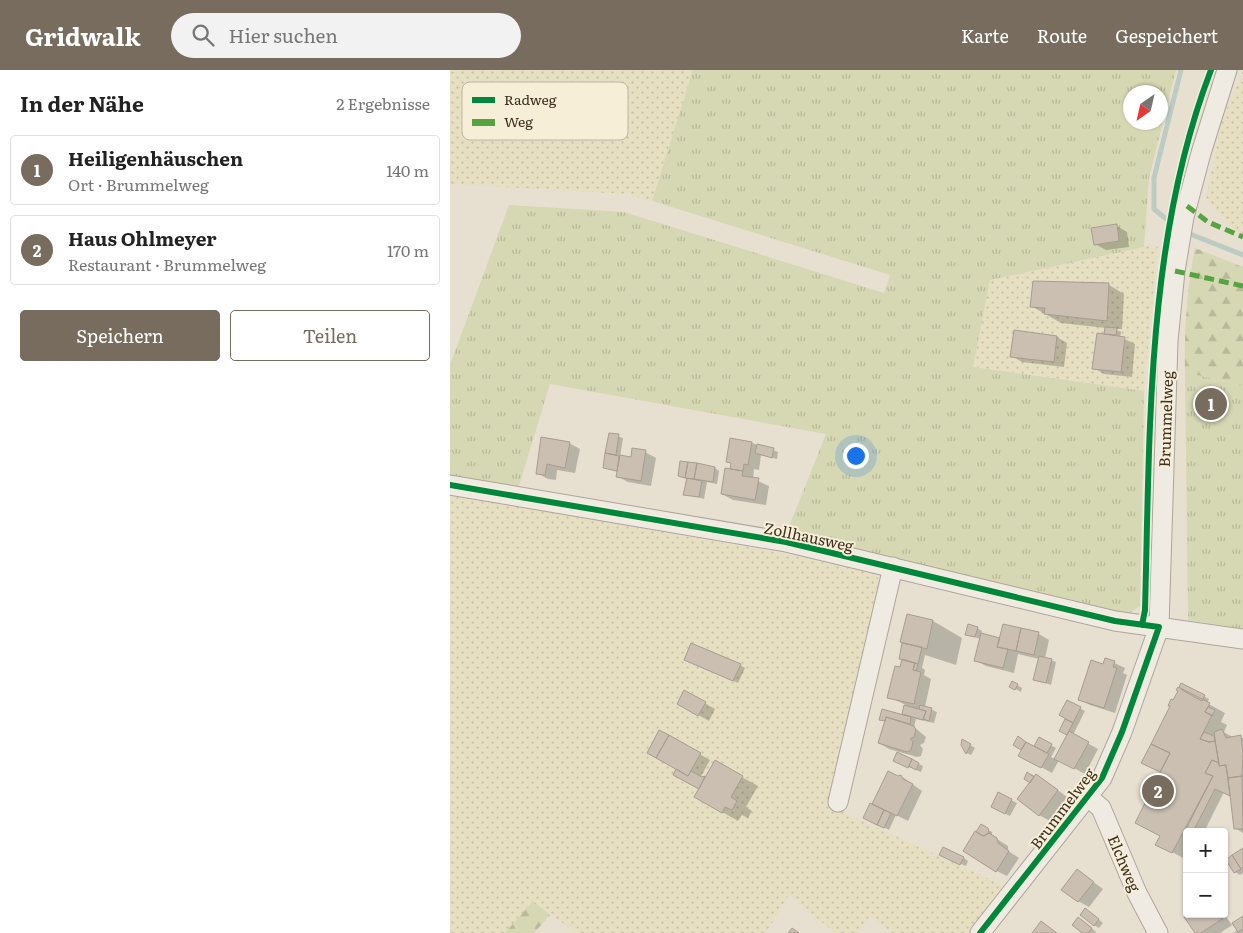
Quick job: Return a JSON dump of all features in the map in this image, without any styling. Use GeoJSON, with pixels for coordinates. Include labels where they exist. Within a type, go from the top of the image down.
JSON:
{"type":"FeatureCollection","features":[{"type":"Feature","properties":{"kind":"street","name":"Brummelweg"},"geometry":{"type":"LineString","coordinates":[[980,933],[1102,778],[1122,732],[1159,627],[1168,341],[1179,243],[1200,153],[1227,70]]}},
{"type":"Feature","properties":{"kind":"street","name":"Zollhausweg"},"geometry":{"type":"LineString","coordinates":[[450,485],[786,542],[1115,621],[1243,639]]}},
{"type":"Feature","properties":{"kind":"street"},"geometry":{"type":"LineString","coordinates":[[838,802],[893,567]]}},
{"type":"Feature","properties":{"kind":"street","name":"Elchweg"},"geometry":{"type":"LineString","coordinates":[[1088,797],[1101,808],[1137,893],[1158,933]]}},
{"type":"Feature","properties":{"kind":"shaded area"},"geometry":{"type":"Polygon","coordinates":[[[450,70],[693,70],[652,201],[625,194],[450,184],[450,70]]]}},
{"type":"Feature","properties":{"kind":"shaded area"},"geometry":{"type":"Polygon","coordinates":[[[1243,70],[1243,234],[1235,231],[1206,199],[1221,123],[1243,70]]]}},
{"type":"Feature","properties":{"kind":"shaded area"},"geometry":{"type":"Polygon","coordinates":[[[1158,244],[1144,391],[973,367],[990,280],[1158,244]]]}},
{"type":"Feature","properties":{"kind":"shaded area"},"geometry":{"type":"Polygon","coordinates":[[[450,494],[781,553],[874,573],[882,583],[832,807],[1009,888],[972,933],[892,933],[870,916],[857,933],[835,933],[789,895],[766,933],[576,933],[533,901],[505,933],[450,933],[450,494]]]}},
{"type":"Feature","properties":{"kind":"green space"},"geometry":{"type":"Polygon","coordinates":[[[693,70],[1176,70],[1168,102],[1168,85],[1123,85],[1123,130],[1161,130],[1149,178],[1144,247],[990,280],[973,367],[1144,391],[1140,606],[1127,615],[787,532],[826,434],[550,384],[518,489],[450,477],[450,365],[509,205],[624,212],[884,293],[890,275],[652,201],[693,70]]]}},
{"type":"Feature","properties":{"kind":"green space"},"geometry":{"type":"Polygon","coordinates":[[[1195,248],[1243,267],[1243,386],[1185,372],[1187,310],[1195,248]]]}},
{"type":"Feature","properties":{"kind":"green space"},"geometry":{"type":"Polygon","coordinates":[[[1185,372],[1243,386],[1243,629],[1188,620],[1185,372]]]}},
{"type":"Feature","properties":{"kind":"green space"},"geometry":{"type":"Polygon","coordinates":[[[533,901],[550,915],[534,933],[505,933],[533,901]]]}},
{"type":"Feature","properties":{"kind":"building"},"geometry":{"type":"Polygon","coordinates":[[[1117,224],[1119,241],[1094,245],[1091,228],[1117,224]]]}},
{"type":"Feature","properties":{"kind":"building"},"geometry":{"type":"Polygon","coordinates":[[[1033,281],[1109,283],[1107,321],[1044,314],[1045,308],[1030,307],[1033,281]]]}},
{"type":"Feature","properties":{"kind":"building"},"geometry":{"type":"Polygon","coordinates":[[[1105,327],[1117,328],[1116,335],[1104,334],[1105,327]]]}},
{"type":"Feature","properties":{"kind":"building"},"geometry":{"type":"Polygon","coordinates":[[[1014,330],[1057,336],[1054,362],[1010,357],[1014,330]]]}},
{"type":"Feature","properties":{"kind":"building"},"geometry":{"type":"Polygon","coordinates":[[[1097,333],[1125,337],[1121,372],[1092,369],[1097,333]]]}},
{"type":"Feature","properties":{"kind":"building"},"geometry":{"type":"Polygon","coordinates":[[[609,433],[619,434],[616,455],[605,453],[609,433]]]}},
{"type":"Feature","properties":{"kind":"building"},"geometry":{"type":"Polygon","coordinates":[[[541,437],[570,442],[565,468],[547,464],[545,475],[536,474],[541,437]]]}},
{"type":"Feature","properties":{"kind":"building"},"geometry":{"type":"Polygon","coordinates":[[[730,438],[752,442],[748,465],[744,464],[743,471],[730,469],[731,463],[726,462],[730,438]]]}},
{"type":"Feature","properties":{"kind":"building"},"geometry":{"type":"Polygon","coordinates":[[[757,444],[774,448],[772,458],[755,453],[757,444]]]}},
{"type":"Feature","properties":{"kind":"building"},"geometry":{"type":"Polygon","coordinates":[[[632,448],[646,450],[641,481],[616,477],[620,455],[631,457],[632,448]]]}},
{"type":"Feature","properties":{"kind":"building"},"geometry":{"type":"Polygon","coordinates":[[[605,453],[619,456],[617,471],[603,468],[605,453]]]}},
{"type":"Feature","properties":{"kind":"building"},"geometry":{"type":"Polygon","coordinates":[[[680,461],[688,462],[685,478],[678,476],[680,461]]]}},
{"type":"Feature","properties":{"kind":"building"},"geometry":{"type":"Polygon","coordinates":[[[688,462],[697,463],[694,479],[685,478],[688,462]]]}},
{"type":"Feature","properties":{"kind":"building"},"geometry":{"type":"Polygon","coordinates":[[[697,463],[715,467],[713,482],[694,479],[697,463]]]}},
{"type":"Feature","properties":{"kind":"building"},"geometry":{"type":"Polygon","coordinates":[[[725,468],[743,471],[742,476],[759,478],[755,500],[721,494],[725,468]]]}},
{"type":"Feature","properties":{"kind":"building"},"geometry":{"type":"Polygon","coordinates":[[[687,478],[702,481],[699,497],[683,495],[687,478]]]}},
{"type":"Feature","properties":{"kind":"building"},"geometry":{"type":"Polygon","coordinates":[[[907,614],[933,620],[927,649],[900,642],[907,614]]]}},
{"type":"Feature","properties":{"kind":"building"},"geometry":{"type":"Polygon","coordinates":[[[968,624],[978,627],[975,637],[965,635],[968,624]]]}},
{"type":"Feature","properties":{"kind":"building"},"geometry":{"type":"Polygon","coordinates":[[[1003,624],[1021,628],[1016,651],[997,647],[1003,624]]]}},
{"type":"Feature","properties":{"kind":"building"},"geometry":{"type":"Polygon","coordinates":[[[1021,628],[1039,632],[1034,655],[1016,651],[1021,628]]]}},
{"type":"Feature","properties":{"kind":"building"},"geometry":{"type":"Polygon","coordinates":[[[981,633],[1000,638],[997,647],[1008,649],[1003,668],[974,661],[981,633]]]}},
{"type":"Feature","properties":{"kind":"building"},"geometry":{"type":"Polygon","coordinates":[[[691,643],[741,664],[733,681],[684,660],[691,643]]]}},
{"type":"Feature","properties":{"kind":"building"},"geometry":{"type":"Polygon","coordinates":[[[902,643],[922,647],[918,664],[899,659],[902,643]]]}},
{"type":"Feature","properties":{"kind":"building"},"geometry":{"type":"Polygon","coordinates":[[[1039,656],[1052,659],[1046,683],[1033,680],[1039,656]]]}},
{"type":"Feature","properties":{"kind":"building"},"geometry":{"type":"Polygon","coordinates":[[[1105,658],[1115,661],[1113,667],[1117,668],[1104,708],[1078,700],[1091,660],[1103,664],[1105,658]]]}},
{"type":"Feature","properties":{"kind":"building"},"geometry":{"type":"Polygon","coordinates":[[[902,659],[915,663],[913,670],[921,672],[914,704],[887,698],[895,666],[900,667],[902,659]]]}},
{"type":"Feature","properties":{"kind":"building"},"geometry":{"type":"Polygon","coordinates":[[[915,663],[918,664],[916,671],[913,670],[915,663]]]}},
{"type":"Feature","properties":{"kind":"building"},"geometry":{"type":"Polygon","coordinates":[[[1012,681],[1018,684],[1015,690],[1009,687],[1012,681]]]}},
{"type":"Feature","properties":{"kind":"building"},"geometry":{"type":"Polygon","coordinates":[[[1181,683],[1205,695],[1202,701],[1182,690],[1179,687],[1181,683]]]}},
{"type":"Feature","properties":{"kind":"building"},"geometry":{"type":"Polygon","coordinates":[[[1178,687],[1210,703],[1205,712],[1212,715],[1200,739],[1209,742],[1215,741],[1219,763],[1212,760],[1205,773],[1213,776],[1185,828],[1183,828],[1183,832],[1172,853],[1155,845],[1160,836],[1135,823],[1170,753],[1151,744],[1170,706],[1168,706],[1171,699],[1173,700],[1178,691],[1176,690],[1178,687]]]}},
{"type":"Feature","properties":{"kind":"building"},"geometry":{"type":"Polygon","coordinates":[[[684,690],[706,702],[698,716],[677,704],[684,690]]]}},
{"type":"Feature","properties":{"kind":"building"},"geometry":{"type":"Polygon","coordinates":[[[1067,700],[1081,707],[1073,723],[1059,715],[1067,700]]]}},
{"type":"Feature","properties":{"kind":"building"},"geometry":{"type":"Polygon","coordinates":[[[904,705],[926,711],[923,720],[902,714],[904,705]]]}},
{"type":"Feature","properties":{"kind":"building"},"geometry":{"type":"Polygon","coordinates":[[[920,705],[932,708],[929,721],[923,719],[926,711],[919,709],[920,705]]]}},
{"type":"Feature","properties":{"kind":"building"},"geometry":{"type":"Polygon","coordinates":[[[1208,707],[1215,710],[1212,716],[1205,712],[1208,707]]]}},
{"type":"Feature","properties":{"kind":"building"},"geometry":{"type":"Polygon","coordinates":[[[882,709],[911,717],[910,724],[886,717],[885,721],[879,720],[882,709]]]}},
{"type":"Feature","properties":{"kind":"building"},"geometry":{"type":"Polygon","coordinates":[[[886,717],[914,726],[916,730],[914,737],[910,739],[913,742],[911,750],[907,752],[878,743],[886,717]]]}},
{"type":"Feature","properties":{"kind":"building"},"geometry":{"type":"Polygon","coordinates":[[[1065,719],[1073,723],[1067,735],[1059,731],[1065,719]]]}},
{"type":"Feature","properties":{"kind":"building"},"geometry":{"type":"Polygon","coordinates":[[[1222,729],[1226,738],[1241,735],[1243,754],[1242,776],[1228,778],[1226,765],[1219,766],[1214,732],[1222,729]]]}},
{"type":"Feature","properties":{"kind":"building"},"geometry":{"type":"Polygon","coordinates":[[[659,730],[669,735],[656,758],[647,753],[659,730]]]}},
{"type":"Feature","properties":{"kind":"building"},"geometry":{"type":"Polygon","coordinates":[[[1069,731],[1089,742],[1074,769],[1054,759],[1069,731]]]}},
{"type":"Feature","properties":{"kind":"building"},"geometry":{"type":"Polygon","coordinates":[[[1204,732],[1214,736],[1215,741],[1209,742],[1200,739],[1204,732]]]}},
{"type":"Feature","properties":{"kind":"building"},"geometry":{"type":"Polygon","coordinates":[[[669,735],[701,753],[688,776],[656,758],[669,735]]]}},
{"type":"Feature","properties":{"kind":"building"},"geometry":{"type":"Polygon","coordinates":[[[1018,736],[1026,742],[1021,750],[1013,745],[1018,736]]]}},
{"type":"Feature","properties":{"kind":"building"},"geometry":{"type":"Polygon","coordinates":[[[1039,737],[1052,744],[1047,753],[1034,746],[1039,737]]]}},
{"type":"Feature","properties":{"kind":"building"},"geometry":{"type":"Polygon","coordinates":[[[962,739],[971,744],[966,754],[961,745],[962,739]]]}},
{"type":"Feature","properties":{"kind":"building"},"geometry":{"type":"Polygon","coordinates":[[[1026,742],[1049,754],[1041,768],[1018,756],[1026,742]]]}},
{"type":"Feature","properties":{"kind":"building"},"geometry":{"type":"Polygon","coordinates":[[[1151,744],[1170,753],[1160,772],[1141,763],[1151,744]]]}},
{"type":"Feature","properties":{"kind":"building"},"geometry":{"type":"Polygon","coordinates":[[[897,752],[912,759],[908,768],[893,761],[897,752]]]}},
{"type":"Feature","properties":{"kind":"building"},"geometry":{"type":"Polygon","coordinates":[[[912,759],[919,763],[916,770],[909,766],[912,759]]]}},
{"type":"Feature","properties":{"kind":"building"},"geometry":{"type":"Polygon","coordinates":[[[715,760],[743,776],[731,797],[737,801],[732,810],[725,807],[722,813],[694,797],[715,760]]]}},
{"type":"Feature","properties":{"kind":"building"},"geometry":{"type":"Polygon","coordinates":[[[1212,760],[1219,763],[1219,766],[1226,765],[1230,796],[1215,789],[1195,828],[1187,828],[1213,776],[1205,773],[1212,760]]]}},
{"type":"Feature","properties":{"kind":"building"},"geometry":{"type":"Polygon","coordinates":[[[676,769],[688,776],[691,771],[702,777],[705,776],[699,789],[673,775],[676,769]]]}},
{"type":"Feature","properties":{"kind":"building"},"geometry":{"type":"Polygon","coordinates":[[[888,771],[898,776],[901,775],[903,779],[913,784],[897,816],[872,804],[888,771]]]}},
{"type":"Feature","properties":{"kind":"building"},"geometry":{"type":"Polygon","coordinates":[[[1027,772],[1034,777],[1030,783],[1024,779],[1027,772]]]}},
{"type":"Feature","properties":{"kind":"building"},"geometry":{"type":"Polygon","coordinates":[[[1036,774],[1058,790],[1039,816],[1017,799],[1036,774]]]}},
{"type":"Feature","properties":{"kind":"building"},"geometry":{"type":"Polygon","coordinates":[[[1242,776],[1243,829],[1234,829],[1228,778],[1242,776]]]}},
{"type":"Feature","properties":{"kind":"building"},"geometry":{"type":"Polygon","coordinates":[[[998,792],[1012,799],[1005,814],[991,807],[998,792]]]}},
{"type":"Feature","properties":{"kind":"building"},"geometry":{"type":"Polygon","coordinates":[[[870,803],[884,810],[877,825],[863,818],[870,803]]]}},
{"type":"Feature","properties":{"kind":"building"},"geometry":{"type":"Polygon","coordinates":[[[884,810],[891,813],[884,828],[877,825],[884,810]]]}},
{"type":"Feature","properties":{"kind":"building"},"geometry":{"type":"Polygon","coordinates":[[[981,824],[988,828],[989,833],[983,836],[976,832],[981,824]]]}},
{"type":"Feature","properties":{"kind":"building"},"geometry":{"type":"Polygon","coordinates":[[[975,831],[983,836],[989,833],[997,838],[998,843],[1009,851],[996,872],[963,851],[975,831]]]}},
{"type":"Feature","properties":{"kind":"building"},"geometry":{"type":"Polygon","coordinates":[[[943,847],[964,857],[960,865],[939,855],[943,847]]]}},
{"type":"Feature","properties":{"kind":"building"},"geometry":{"type":"Polygon","coordinates":[[[1243,848],[1243,867],[1241,869],[1232,855],[1243,848]]]}},
{"type":"Feature","properties":{"kind":"building"},"geometry":{"type":"Polygon","coordinates":[[[1232,855],[1241,869],[1234,873],[1228,863],[1228,858],[1232,855]]]}},
{"type":"Feature","properties":{"kind":"building"},"geometry":{"type":"Polygon","coordinates":[[[1077,869],[1094,882],[1078,902],[1061,890],[1077,869]]]}},
{"type":"Feature","properties":{"kind":"building"},"geometry":{"type":"Polygon","coordinates":[[[1085,908],[1099,919],[1094,926],[1080,915],[1085,908]]]}},
{"type":"Feature","properties":{"kind":"building"},"geometry":{"type":"Polygon","coordinates":[[[1243,916],[1243,929],[1238,932],[1232,923],[1243,916]]]}},
{"type":"Feature","properties":{"kind":"building"},"geometry":{"type":"Polygon","coordinates":[[[1078,917],[1092,928],[1088,933],[1082,933],[1072,925],[1078,917]]]}},
{"type":"Feature","properties":{"kind":"building"},"geometry":{"type":"Polygon","coordinates":[[[1185,918],[1222,919],[1201,933],[1195,933],[1185,918]]]}},
{"type":"Feature","properties":{"kind":"building"},"geometry":{"type":"Polygon","coordinates":[[[1041,921],[1057,933],[1032,933],[1041,921]]]}},
{"type":"Feature","properties":{"kind":"building"},"geometry":{"type":"Polygon","coordinates":[[[792,928],[799,933],[788,933],[792,928]]]}},
{"type":"Feature","properties":{"kind":"waterway"},"geometry":{"type":"LineString","coordinates":[[1177,228],[1154,209],[1154,178],[1181,70]]}},
{"type":"Feature","properties":{"kind":"waterway"},"geometry":{"type":"LineString","coordinates":[[1185,232],[1243,255]]}},
{"type":"Feature","properties":{"kind":"marked path"},"geometry":{"type":"LineString","coordinates":[[1187,206],[1208,222],[1243,237]]}},
{"type":"Feature","properties":{"kind":"marked path"},"geometry":{"type":"LineString","coordinates":[[1175,271],[1243,286]]}},
{"type":"Feature","properties":{"kind":"cycle path"},"geometry":{"type":"LineString","coordinates":[[1142,625],[1145,610],[1151,405],[1163,268],[1174,200],[1190,134],[1211,70]]}},
{"type":"Feature","properties":{"kind":"cycle path"},"geometry":{"type":"LineString","coordinates":[[450,485],[786,542],[1115,621],[1159,627],[1122,732],[1102,778],[980,933]]}},
{"type":"Feature","properties":{"kind":"place","name":"Heiligenhäuschen"},"geometry":{"type":"Point","coordinates":[1211,404]}},
{"type":"Feature","properties":{"kind":"place","name":"Haus Ohlmeyer"},"geometry":{"type":"Point","coordinates":[1158,791]}}]}
